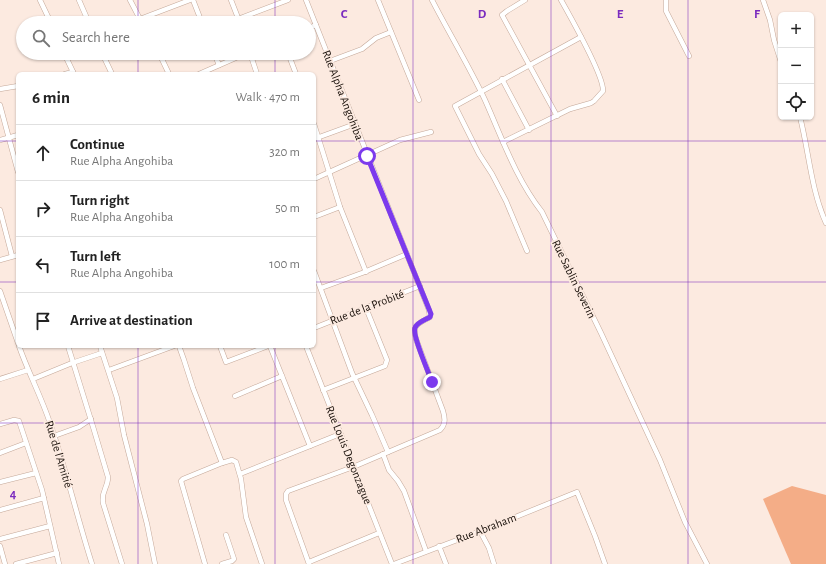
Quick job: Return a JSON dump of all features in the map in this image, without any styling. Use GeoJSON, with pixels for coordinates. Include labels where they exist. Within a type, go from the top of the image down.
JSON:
{"type":"FeatureCollection","features":[{"type":"Feature","properties":{"kind":"street"},"geometry":{"type":"LineString","coordinates":[[40,0],[48,16]]}},
{"type":"Feature","properties":{"kind":"street"},"geometry":{"type":"LineString","coordinates":[[79,0],[86,16]]}},
{"type":"Feature","properties":{"kind":"street"},"geometry":{"type":"LineString","coordinates":[[130,0],[138,16]]}},
{"type":"Feature","properties":{"kind":"street"},"geometry":{"type":"LineString","coordinates":[[153,16],[192,0],[199,16]]}},
{"type":"Feature","properties":{"kind":"street"},"geometry":{"type":"LineString","coordinates":[[231,0],[237,16]]}},
{"type":"Feature","properties":{"kind":"street"},"geometry":{"type":"LineString","coordinates":[[251,16],[288,0]]}},
{"type":"Feature","properties":{"kind":"street","name":"Rue Alpha Angohiba"},"geometry":{"type":"LineString","coordinates":[[306,0],[312,16]]}},
{"type":"Feature","properties":{"kind":"street"},"geometry":{"type":"LineString","coordinates":[[378,0],[419,100]]}},
{"type":"Feature","properties":{"kind":"street","name":"Rue Sablin Severin"},"geometry":{"type":"LineString","coordinates":[[432,0],[480,91],[513,164],[533,201],[542,212],[601,333],[660,460],[685,522],[707,564]]}},
{"type":"Feature","properties":{"kind":"street"},"geometry":{"type":"LineString","coordinates":[[525,0],[502,15],[558,116]]}},
{"type":"Feature","properties":{"kind":"street"},"geometry":{"type":"LineString","coordinates":[[503,142],[570,109],[591,103],[603,91],[601,81],[581,36],[561,0]]}},
{"type":"Feature","properties":{"kind":"street"},"geometry":{"type":"LineString","coordinates":[[666,0],[666,11],[689,56]]}},
{"type":"Feature","properties":{"kind":"street"},"geometry":{"type":"LineString","coordinates":[[763,0],[770,20],[778,53]]}},
{"type":"Feature","properties":{"kind":"street","name":"Rue Alpha Angohiba"},"geometry":{"type":"LineString","coordinates":[[309,563],[286,500],[286,494],[288,491],[353,467],[440,430],[444,426],[445,421],[443,410],[414,334],[415,326],[430,317],[431,314],[354,124],[316,25]]}},
{"type":"Feature","properties":{"kind":"street"},"geometry":{"type":"LineString","coordinates":[[330,61],[362,49],[376,38],[391,32]]}},
{"type":"Feature","properties":{"kind":"street"},"geometry":{"type":"LineString","coordinates":[[527,251],[506,200],[479,154],[456,108],[456,104],[581,36]]}},
{"type":"Feature","properties":{"kind":"street"},"geometry":{"type":"LineString","coordinates":[[67,60],[73,72]]}},
{"type":"Feature","properties":{"kind":"street"},"geometry":{"type":"LineString","coordinates":[[105,60],[111,72]]}},
{"type":"Feature","properties":{"kind":"street"},"geometry":{"type":"LineString","coordinates":[[162,60],[168,72]]}},
{"type":"Feature","properties":{"kind":"street"},"geometry":{"type":"LineString","coordinates":[[217,60],[219,65]]}},
{"type":"Feature","properties":{"kind":"street"},"geometry":{"type":"LineString","coordinates":[[203,72],[231,60]]}},
{"type":"Feature","properties":{"kind":"street"},"geometry":{"type":"LineString","coordinates":[[251,60],[256,72]]}},
{"type":"Feature","properties":{"kind":"street"},"geometry":{"type":"LineString","coordinates":[[291,60],[295,72]]}},
{"type":"Feature","properties":{"kind":"street"},"geometry":{"type":"LineString","coordinates":[[502,79],[529,130]]}},
{"type":"Feature","properties":{"kind":"street"},"geometry":{"type":"LineString","coordinates":[[0,89],[16,86]]}},
{"type":"Feature","properties":{"kind":"street"},"geometry":{"type":"LineString","coordinates":[[0,105],[16,164]]}},
{"type":"Feature","properties":{"kind":"street"},"geometry":{"type":"LineString","coordinates":[[801,120],[807,157],[818,202],[826,223]]}},
{"type":"Feature","properties":{"kind":"street"},"geometry":{"type":"LineString","coordinates":[[354,124],[316,138],[330,172],[340,206],[366,272]]}},
{"type":"Feature","properties":{"kind":"street"},"geometry":{"type":"LineString","coordinates":[[316,178],[400,140],[431,132]]}},
{"type":"Feature","properties":{"kind":"street"},"geometry":{"type":"LineString","coordinates":[[0,140],[16,136]]}},
{"type":"Feature","properties":{"kind":"street"},"geometry":{"type":"LineString","coordinates":[[316,216],[340,206]]}},
{"type":"Feature","properties":{"kind":"street"},"geometry":{"type":"LineString","coordinates":[[0,210],[12,256]]}},
{"type":"Feature","properties":{"kind":"street"},"geometry":{"type":"LineString","coordinates":[[321,288],[366,272],[407,254]]}},
{"type":"Feature","properties":{"kind":"street"},"geometry":{"type":"LineString","coordinates":[[0,260],[16,255]]}},
{"type":"Feature","properties":{"kind":"street"},"geometry":{"type":"LineString","coordinates":[[316,276],[385,453],[389,470],[401,484],[426,551]]}},
{"type":"Feature","properties":{"kind":"street","name":"Rue de la Probité"},"geometry":{"type":"LineString","coordinates":[[316,327],[420,286]]}},
{"type":"Feature","properties":{"kind":"street","name":"Rue de l'Amitié"},"geometry":{"type":"LineString","coordinates":[[0,291],[16,339]]}},
{"type":"Feature","properties":{"kind":"street"},"geometry":{"type":"LineString","coordinates":[[323,390],[355,379],[385,366],[387,363],[366,308]]}},
{"type":"Feature","properties":{"kind":"street","name":"Rue de l'Amitié"},"geometry":{"type":"LineString","coordinates":[[19,348],[33,379],[54,436],[92,564]]}},
{"type":"Feature","properties":{"kind":"street"},"geometry":{"type":"LineString","coordinates":[[68,348],[108,477],[108,482],[102,493],[103,503],[122,564]]}},
{"type":"Feature","properties":{"kind":"street"},"geometry":{"type":"LineString","coordinates":[[101,348],[117,398],[124,435],[147,524],[155,564]]}},
{"type":"Feature","properties":{"kind":"street"},"geometry":{"type":"LineString","coordinates":[[109,370],[169,348]]}},
{"type":"Feature","properties":{"kind":"street"},"geometry":{"type":"LineString","coordinates":[[180,348],[193,388],[222,462]]}},
{"type":"Feature","properties":{"kind":"street"},"geometry":{"type":"LineString","coordinates":[[221,348],[226,362],[264,348]]}},
{"type":"Feature","properties":{"kind":"street"},"geometry":{"type":"LineString","coordinates":[[270,348],[310,446]]}},
{"type":"Feature","properties":{"kind":"street","name":"Rue Louis Degonzague"},"geometry":{"type":"LineString","coordinates":[[307,348],[379,533],[393,564]]}},
{"type":"Feature","properties":{"kind":"street"},"geometry":{"type":"LineString","coordinates":[[33,379],[72,363],[102,353]]}},
{"type":"Feature","properties":{"kind":"street"},"geometry":{"type":"LineString","coordinates":[[0,379],[28,370]]}},
{"type":"Feature","properties":{"kind":"street"},"geometry":{"type":"LineString","coordinates":[[235,396],[282,376]]}},
{"type":"Feature","properties":{"kind":"street"},"geometry":{"type":"LineString","coordinates":[[54,436],[79,427],[91,419]]}},
{"type":"Feature","properties":{"kind":"street"},"geometry":{"type":"LineString","coordinates":[[0,424],[14,420],[19,421],[44,498],[59,564]]}},
{"type":"Feature","properties":{"kind":"street"},"geometry":{"type":"LineString","coordinates":[[240,474],[340,434]]}},
{"type":"Feature","properties":{"kind":"street"},"geometry":{"type":"LineString","coordinates":[[0,453],[26,444]]}},
{"type":"Feature","properties":{"kind":"street"},"geometry":{"type":"LineString","coordinates":[[205,564],[181,481],[222,462],[234,460],[240,474],[246,517],[262,564]]}},
{"type":"Feature","properties":{"kind":"street"},"geometry":{"type":"LineString","coordinates":[[0,482],[36,473]]}},
{"type":"Feature","properties":{"kind":"street","name":"Rue Abraham"},"geometry":{"type":"LineString","coordinates":[[393,564],[577,492],[605,564]]}},
{"type":"Feature","properties":{"kind":"street"},"geometry":{"type":"LineString","coordinates":[[0,510],[44,498]]}},
{"type":"Feature","properties":{"kind":"street"},"geometry":{"type":"LineString","coordinates":[[0,539],[50,526]]}},
{"type":"Feature","properties":{"kind":"street"},"geometry":{"type":"LineString","coordinates":[[480,531],[489,548],[494,564]]}},
{"type":"Feature","properties":{"kind":"street"},"geometry":{"type":"LineString","coordinates":[[309,563],[379,533]]}},
{"type":"Feature","properties":{"kind":"street"},"geometry":{"type":"LineString","coordinates":[[222,564],[234,559],[226,534]]}},
{"type":"Feature","properties":{"kind":"street"},"geometry":{"type":"LineString","coordinates":[[0,546],[5,564]]}},
{"type":"Feature","properties":{"kind":"street"},"geometry":{"type":"LineString","coordinates":[[440,546],[446,564]]}},
{"type":"Feature","properties":{"kind":"street"},"geometry":{"type":"LineString","coordinates":[[16,564],[57,553]]}},
{"type":"Feature","properties":{"kind":"shaded area"},"geometry":{"type":"Polygon","coordinates":[[[792,486],[826,495],[826,564],[791,564],[763,499],[792,486]]]}},
{"type":"Feature","properties":{"kind":"route"},"geometry":{"type":"LineString","coordinates":[[367,156],[431,314],[430,317],[415,326],[414,330],[416,340],[432,382]]}}]}
